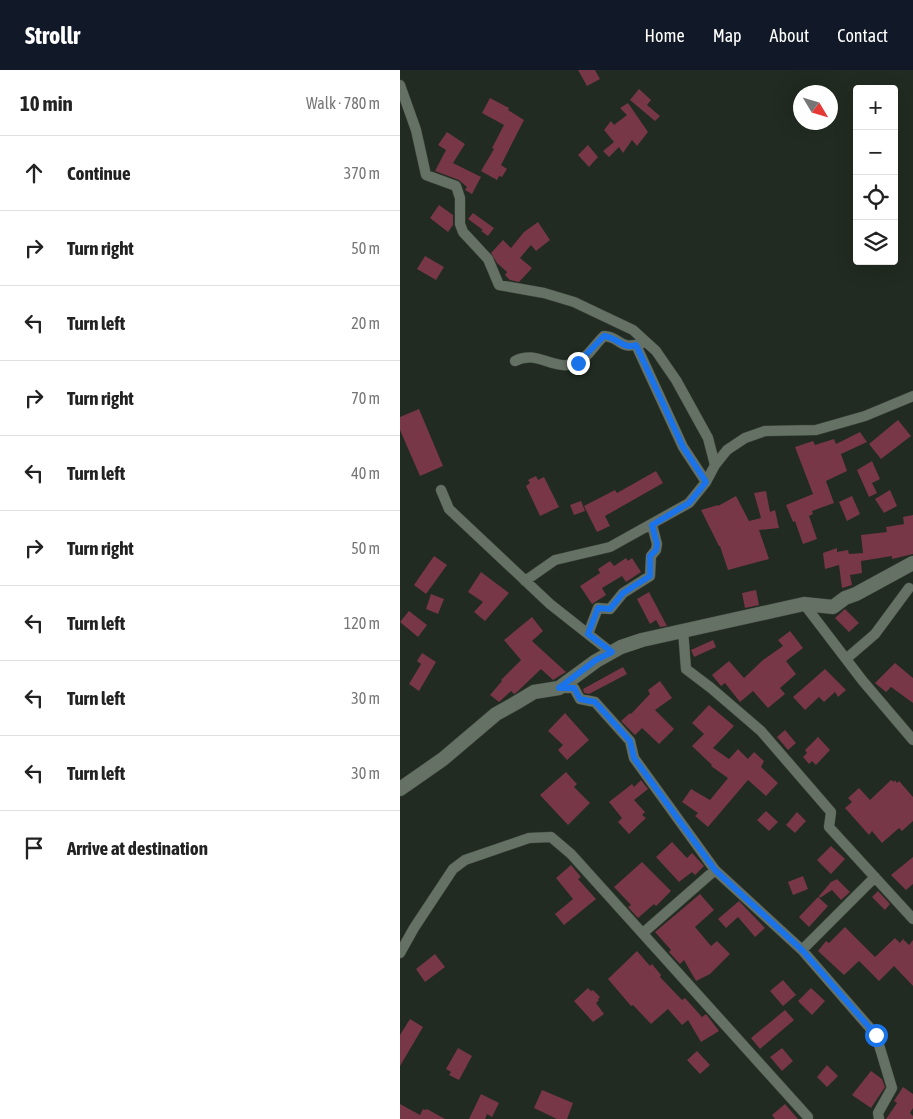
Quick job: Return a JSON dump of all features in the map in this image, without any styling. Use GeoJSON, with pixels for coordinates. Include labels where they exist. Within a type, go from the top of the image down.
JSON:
{"type":"FeatureCollection","features":[{"type":"Feature","properties":{"kind":"street"},"geometry":{"type":"LineString","coordinates":[[400,85],[416,130],[426,175],[456,186],[460,198],[460,224],[463,232],[488,259],[499,285],[544,293],[574,302],[633,330],[641,343],[683,447],[706,482]]}},
{"type":"Feature","properties":{"kind":"street"},"geometry":{"type":"LineString","coordinates":[[516,361],[524,356],[568,366],[578,363],[604,336],[610,336],[625,346],[641,343],[656,351],[676,380],[708,438],[715,465]]}},
{"type":"Feature","properties":{"kind":"street"},"geometry":{"type":"LineString","coordinates":[[525,580],[555,560],[610,547],[689,503],[706,482],[715,465],[727,450],[745,438],[765,431],[816,430],[865,416],[913,396]]}},
{"type":"Feature","properties":{"kind":"street"},"geometry":{"type":"LineString","coordinates":[[440,490],[449,509],[550,604],[612,652]]}},
{"type":"Feature","properties":{"kind":"street"},"geometry":{"type":"LineString","coordinates":[[588,634],[598,608],[610,609],[623,593],[650,576],[650,556],[656,550],[657,544],[652,525]]}},
{"type":"Feature","properties":{"kind":"street"},"geometry":{"type":"LineString","coordinates":[[559,688],[596,660],[642,640],[804,604],[833,607],[845,598],[909,565],[911,590],[875,634],[846,659]]}},
{"type":"Feature","properties":{"kind":"street"},"geometry":{"type":"LineString","coordinates":[[804,604],[862,680],[913,740]]}},
{"type":"Feature","properties":{"kind":"street"},"geometry":{"type":"LineString","coordinates":[[683,630],[686,669],[761,731],[831,812],[829,827],[913,919]]}},
{"type":"Feature","properties":{"kind":"street"},"geometry":{"type":"LineString","coordinates":[[400,789],[443,759],[508,707],[534,692],[574,688],[580,699],[595,702],[630,741],[634,758],[715,870],[802,950],[876,1035],[892,1088],[878,1113],[879,1119]]}},
{"type":"Feature","properties":{"kind":"street"},"geometry":{"type":"LineString","coordinates":[[400,953],[414,928],[453,869],[465,860],[529,838],[551,837],[571,854],[808,1117]]}},
{"type":"Feature","properties":{"kind":"street"},"geometry":{"type":"LineString","coordinates":[[643,933],[715,870]]}},
{"type":"Feature","properties":{"kind":"street"},"geometry":{"type":"LineString","coordinates":[[802,950],[875,876]]}},
{"type":"Feature","properties":{"kind":"building"},"geometry":{"type":"Polygon","coordinates":[[[578,70],[595,70],[600,79],[587,86],[578,70]]]}},
{"type":"Feature","properties":{"kind":"building"},"geometry":{"type":"Polygon","coordinates":[[[639,89],[651,100],[647,105],[660,116],[655,121],[630,100],[639,89]]]}},
{"type":"Feature","properties":{"kind":"building"},"geometry":{"type":"Polygon","coordinates":[[[490,98],[509,108],[508,110],[524,120],[501,165],[507,169],[502,177],[499,176],[497,180],[481,171],[494,149],[492,148],[504,125],[482,113],[490,98]]]}},
{"type":"Feature","properties":{"kind":"building"},"geometry":{"type":"Polygon","coordinates":[[[628,103],[648,132],[637,146],[632,140],[623,153],[619,147],[609,157],[603,151],[614,142],[604,130],[611,121],[614,125],[627,115],[620,108],[628,103]]]}},
{"type":"Feature","properties":{"kind":"building"},"geometry":{"type":"Polygon","coordinates":[[[447,132],[465,144],[453,163],[481,177],[472,194],[465,190],[467,187],[459,180],[435,171],[446,150],[438,145],[447,132]]]}},
{"type":"Feature","properties":{"kind":"building"},"geometry":{"type":"Polygon","coordinates":[[[588,145],[598,157],[589,167],[578,155],[588,145]]]}},
{"type":"Feature","properties":{"kind":"building"},"geometry":{"type":"Polygon","coordinates":[[[439,205],[453,215],[453,225],[448,232],[430,218],[439,205]]]}},
{"type":"Feature","properties":{"kind":"building"},"geometry":{"type":"Polygon","coordinates":[[[473,213],[494,228],[488,236],[468,219],[473,213]]]}},
{"type":"Feature","properties":{"kind":"building"},"geometry":{"type":"Polygon","coordinates":[[[538,222],[550,240],[536,251],[531,245],[520,258],[532,268],[519,282],[510,280],[505,275],[507,272],[497,263],[491,253],[503,240],[511,248],[524,232],[538,222]]]}},
{"type":"Feature","properties":{"kind":"building"},"geometry":{"type":"Polygon","coordinates":[[[425,256],[444,267],[436,280],[417,269],[425,256]]]}},
{"type":"Feature","properties":{"kind":"building"},"geometry":{"type":"Polygon","coordinates":[[[419,409],[443,466],[420,476],[400,430],[400,417],[419,409]]]}},
{"type":"Feature","properties":{"kind":"building"},"geometry":{"type":"Polygon","coordinates":[[[898,420],[911,436],[881,459],[869,444],[898,420]]]}},
{"type":"Feature","properties":{"kind":"building"},"geometry":{"type":"Polygon","coordinates":[[[860,432],[867,442],[841,454],[847,471],[826,481],[834,503],[812,511],[813,514],[809,516],[817,539],[803,544],[795,521],[793,522],[786,505],[813,494],[795,447],[813,441],[815,445],[834,439],[836,444],[860,432]]]}},
{"type":"Feature","properties":{"kind":"building"},"geometry":{"type":"Polygon","coordinates":[[[872,461],[880,479],[872,483],[877,493],[869,497],[857,470],[872,461]]]}},
{"type":"Feature","properties":{"kind":"building"},"geometry":{"type":"Polygon","coordinates":[[[656,471],[663,483],[605,516],[610,526],[597,532],[584,506],[615,490],[617,493],[656,471]]]}},
{"type":"Feature","properties":{"kind":"building"},"geometry":{"type":"Polygon","coordinates":[[[536,476],[538,480],[544,477],[559,507],[540,516],[526,486],[530,483],[528,480],[536,476]]]}},
{"type":"Feature","properties":{"kind":"building"},"geometry":{"type":"Polygon","coordinates":[[[890,490],[897,506],[884,513],[875,499],[890,490]]]}},
{"type":"Feature","properties":{"kind":"building"},"geometry":{"type":"Polygon","coordinates":[[[766,491],[770,512],[775,510],[779,528],[759,530],[769,559],[728,570],[720,546],[701,510],[718,506],[736,496],[749,521],[761,518],[754,493],[766,491]]]}},
{"type":"Feature","properties":{"kind":"building"},"geometry":{"type":"Polygon","coordinates":[[[852,496],[860,514],[847,521],[839,502],[852,496]]]}},
{"type":"Feature","properties":{"kind":"building"},"geometry":{"type":"Polygon","coordinates":[[[581,501],[585,511],[574,515],[570,505],[581,501]]]}},
{"type":"Feature","properties":{"kind":"building"},"geometry":{"type":"Polygon","coordinates":[[[913,515],[913,554],[892,559],[892,556],[861,561],[862,573],[850,575],[852,585],[842,588],[839,565],[825,569],[823,553],[837,548],[837,552],[848,550],[849,554],[863,553],[861,535],[887,532],[886,527],[904,524],[903,517],[913,515]]]}},
{"type":"Feature","properties":{"kind":"building"},"geometry":{"type":"Polygon","coordinates":[[[434,556],[447,565],[426,594],[414,585],[434,556]]]}},
{"type":"Feature","properties":{"kind":"building"},"geometry":{"type":"Polygon","coordinates":[[[626,558],[628,561],[632,558],[641,572],[626,582],[622,576],[602,588],[606,595],[592,604],[580,586],[600,573],[598,569],[610,561],[614,566],[626,558]]]}},
{"type":"Feature","properties":{"kind":"building"},"geometry":{"type":"Polygon","coordinates":[[[481,572],[509,593],[485,621],[474,612],[483,602],[468,592],[481,572]]]}},
{"type":"Feature","properties":{"kind":"building"},"geometry":{"type":"Polygon","coordinates":[[[756,590],[759,605],[745,608],[742,593],[756,590]]]}},
{"type":"Feature","properties":{"kind":"building"},"geometry":{"type":"Polygon","coordinates":[[[649,592],[667,626],[660,627],[656,620],[650,624],[637,599],[649,592]]]}},
{"type":"Feature","properties":{"kind":"building"},"geometry":{"type":"Polygon","coordinates":[[[431,594],[444,599],[438,614],[426,609],[431,594]]]}},
{"type":"Feature","properties":{"kind":"building"},"geometry":{"type":"Polygon","coordinates":[[[845,609],[859,623],[849,632],[835,618],[845,609]]]}},
{"type":"Feature","properties":{"kind":"building"},"geometry":{"type":"Polygon","coordinates":[[[409,611],[427,625],[418,637],[400,622],[409,611]]]}},
{"type":"Feature","properties":{"kind":"building"},"geometry":{"type":"Polygon","coordinates":[[[532,617],[543,631],[532,641],[566,672],[553,680],[541,669],[517,692],[514,694],[511,691],[499,702],[490,695],[501,680],[521,660],[504,640],[532,617]]]}},
{"type":"Feature","properties":{"kind":"building"},"geometry":{"type":"Polygon","coordinates":[[[790,631],[803,648],[786,661],[796,674],[780,688],[785,694],[768,708],[753,691],[740,702],[725,683],[721,686],[712,675],[729,661],[744,678],[763,660],[783,646],[778,640],[790,631]]]}},
{"type":"Feature","properties":{"kind":"building"},"geometry":{"type":"Polygon","coordinates":[[[713,640],[716,647],[694,657],[691,650],[713,640]]]}},
{"type":"Feature","properties":{"kind":"building"},"geometry":{"type":"Polygon","coordinates":[[[422,653],[436,662],[419,691],[409,684],[421,664],[417,661],[422,653]]]}},
{"type":"Feature","properties":{"kind":"building"},"geometry":{"type":"Polygon","coordinates":[[[895,663],[913,678],[913,703],[891,687],[886,692],[875,683],[895,663]]]}},
{"type":"Feature","properties":{"kind":"building"},"geometry":{"type":"Polygon","coordinates":[[[623,667],[627,674],[589,694],[584,693],[583,689],[623,667]]]}},
{"type":"Feature","properties":{"kind":"building"},"geometry":{"type":"Polygon","coordinates":[[[825,669],[846,690],[838,697],[835,692],[824,702],[819,697],[805,710],[793,697],[825,669]]]}},
{"type":"Feature","properties":{"kind":"building"},"geometry":{"type":"Polygon","coordinates":[[[660,681],[672,698],[655,710],[674,729],[659,744],[642,728],[635,735],[621,721],[631,714],[650,694],[648,690],[660,681]]]}},
{"type":"Feature","properties":{"kind":"building"},"geometry":{"type":"Polygon","coordinates":[[[709,705],[734,726],[713,748],[729,759],[738,749],[748,759],[754,752],[764,761],[761,767],[778,783],[766,796],[748,780],[708,827],[695,816],[698,813],[682,802],[691,789],[710,800],[728,778],[711,766],[692,746],[704,734],[692,723],[709,705]]]}},
{"type":"Feature","properties":{"kind":"building"},"geometry":{"type":"Polygon","coordinates":[[[565,713],[589,740],[567,760],[558,750],[563,745],[548,731],[565,713]]]}},
{"type":"Feature","properties":{"kind":"building"},"geometry":{"type":"Polygon","coordinates":[[[785,730],[796,743],[788,750],[777,737],[785,730]]]}},
{"type":"Feature","properties":{"kind":"building"},"geometry":{"type":"Polygon","coordinates":[[[818,737],[830,750],[816,765],[812,761],[809,764],[803,757],[807,753],[805,750],[818,737]]]}},
{"type":"Feature","properties":{"kind":"building"},"geometry":{"type":"Polygon","coordinates":[[[566,772],[577,784],[574,787],[590,803],[568,825],[540,795],[566,772]]]}},
{"type":"Feature","properties":{"kind":"building"},"geometry":{"type":"Polygon","coordinates":[[[641,780],[648,789],[634,800],[645,812],[642,815],[646,818],[629,834],[618,822],[622,818],[609,802],[632,784],[634,787],[641,780]]]}},
{"type":"Feature","properties":{"kind":"building"},"geometry":{"type":"Polygon","coordinates":[[[891,780],[894,782],[895,780],[897,783],[899,781],[913,797],[913,821],[902,831],[899,828],[882,843],[872,831],[869,835],[845,808],[852,802],[848,798],[859,788],[870,800],[891,780]]]}},
{"type":"Feature","properties":{"kind":"building"},"geometry":{"type":"Polygon","coordinates":[[[766,811],[778,822],[769,831],[757,820],[766,811]]]}},
{"type":"Feature","properties":{"kind":"building"},"geometry":{"type":"Polygon","coordinates":[[[797,812],[806,821],[795,833],[786,825],[797,812]]]}},
{"type":"Feature","properties":{"kind":"building"},"geometry":{"type":"Polygon","coordinates":[[[672,842],[687,858],[692,853],[704,866],[695,875],[692,872],[679,882],[656,857],[672,842]]]}},
{"type":"Feature","properties":{"kind":"building"},"geometry":{"type":"Polygon","coordinates":[[[831,846],[845,859],[831,874],[817,860],[831,846]]]}},
{"type":"Feature","properties":{"kind":"building"},"geometry":{"type":"Polygon","coordinates":[[[913,857],[913,884],[906,890],[891,875],[913,857]]]}},
{"type":"Feature","properties":{"kind":"building"},"geometry":{"type":"Polygon","coordinates":[[[642,862],[671,891],[656,906],[654,904],[638,918],[628,907],[631,905],[614,887],[642,862]]]}},
{"type":"Feature","properties":{"kind":"building"},"geometry":{"type":"Polygon","coordinates":[[[571,865],[581,877],[578,879],[596,899],[564,925],[555,914],[573,899],[556,878],[571,865]]]}},
{"type":"Feature","properties":{"kind":"building"},"geometry":{"type":"Polygon","coordinates":[[[803,876],[808,889],[793,895],[788,882],[803,876]]]}},
{"type":"Feature","properties":{"kind":"building"},"geometry":{"type":"Polygon","coordinates":[[[837,879],[850,892],[841,900],[832,890],[820,898],[819,896],[831,882],[837,879]]]}},
{"type":"Feature","properties":{"kind":"building"},"geometry":{"type":"Polygon","coordinates":[[[878,891],[890,904],[885,910],[872,897],[878,891]]]}},
{"type":"Feature","properties":{"kind":"building"},"geometry":{"type":"Polygon","coordinates":[[[700,894],[714,910],[695,927],[711,946],[717,941],[730,954],[710,974],[696,981],[684,960],[680,964],[669,952],[671,950],[655,932],[700,894]]]}},
{"type":"Feature","properties":{"kind":"building"},"geometry":{"type":"Polygon","coordinates":[[[818,897],[828,906],[809,927],[799,917],[818,897]]]}},
{"type":"Feature","properties":{"kind":"building"},"geometry":{"type":"Polygon","coordinates":[[[739,901],[765,928],[755,937],[738,917],[726,928],[718,919],[739,901]]]}},
{"type":"Feature","properties":{"kind":"building"},"geometry":{"type":"Polygon","coordinates":[[[845,927],[875,957],[895,938],[900,943],[903,939],[909,945],[913,940],[913,986],[894,966],[879,981],[859,961],[844,975],[818,951],[826,941],[829,943],[845,927]]]}},
{"type":"Feature","properties":{"kind":"building"},"geometry":{"type":"Polygon","coordinates":[[[637,951],[650,966],[652,964],[661,975],[660,977],[682,1000],[685,998],[702,1017],[706,1014],[719,1031],[701,1042],[688,1020],[682,1025],[668,1009],[651,1024],[633,1005],[631,1006],[608,979],[637,951]]]}},
{"type":"Feature","properties":{"kind":"building"},"geometry":{"type":"Polygon","coordinates":[[[435,954],[445,967],[425,982],[416,969],[435,954]]]}},
{"type":"Feature","properties":{"kind":"building"},"geometry":{"type":"Polygon","coordinates":[[[783,980],[796,995],[783,1006],[770,991],[783,980]]]}},
{"type":"Feature","properties":{"kind":"building"},"geometry":{"type":"Polygon","coordinates":[[[588,988],[600,997],[596,1003],[604,1014],[593,1022],[574,1001],[588,988]]]}},
{"type":"Feature","properties":{"kind":"building"},"geometry":{"type":"Polygon","coordinates":[[[811,988],[825,1001],[812,1015],[798,1001],[811,988]]]}},
{"type":"Feature","properties":{"kind":"building"},"geometry":{"type":"Polygon","coordinates":[[[785,1010],[794,1020],[760,1049],[751,1038],[785,1010]]]}},
{"type":"Feature","properties":{"kind":"building"},"geometry":{"type":"Polygon","coordinates":[[[410,1019],[423,1027],[400,1066],[400,1035],[410,1019]]]}},
{"type":"Feature","properties":{"kind":"building"},"geometry":{"type":"Polygon","coordinates":[[[458,1048],[472,1056],[459,1080],[449,1075],[451,1072],[446,1069],[458,1048]]]}},
{"type":"Feature","properties":{"kind":"building"},"geometry":{"type":"Polygon","coordinates":[[[782,1048],[793,1061],[782,1071],[770,1057],[782,1048]]]}},
{"type":"Feature","properties":{"kind":"building"},"geometry":{"type":"Polygon","coordinates":[[[697,1051],[710,1065],[700,1074],[687,1060],[697,1051]]]}},
{"type":"Feature","properties":{"kind":"building"},"geometry":{"type":"Polygon","coordinates":[[[827,1065],[838,1076],[827,1087],[817,1077],[827,1065]]]}},
{"type":"Feature","properties":{"kind":"building"},"geometry":{"type":"Polygon","coordinates":[[[871,1071],[882,1079],[885,1087],[871,1108],[852,1095],[871,1071]]]}},
{"type":"Feature","properties":{"kind":"building"},"geometry":{"type":"Polygon","coordinates":[[[903,1087],[913,1094],[913,1108],[910,1113],[913,1119],[886,1119],[897,1103],[894,1101],[903,1087]]]}},
{"type":"Feature","properties":{"kind":"building"},"geometry":{"type":"Polygon","coordinates":[[[542,1090],[573,1103],[567,1119],[557,1119],[534,1108],[542,1090]]]}},
{"type":"Feature","properties":{"kind":"building"},"geometry":{"type":"Polygon","coordinates":[[[481,1094],[499,1103],[492,1117],[487,1114],[485,1119],[469,1119],[481,1094]]]}},
{"type":"Feature","properties":{"kind":"building"},"geometry":{"type":"Polygon","coordinates":[[[400,1104],[420,1115],[423,1109],[427,1109],[445,1119],[400,1119],[400,1104]]]}},
{"type":"Feature","properties":{"kind":"building"},"geometry":{"type":"Polygon","coordinates":[[[785,1104],[798,1119],[775,1119],[772,1115],[785,1104]]]}},
{"type":"Feature","properties":{"kind":"route"},"geometry":{"type":"LineString","coordinates":[[578,363],[604,336],[610,336],[625,346],[636,345],[683,447],[706,482],[689,503],[652,525],[657,544],[656,550],[650,556],[650,576],[623,593],[610,609],[598,608],[588,634],[612,652],[596,660],[559,688],[574,688],[580,699],[595,702],[630,741],[634,758],[715,870],[802,950],[876,1035]]}}]}
